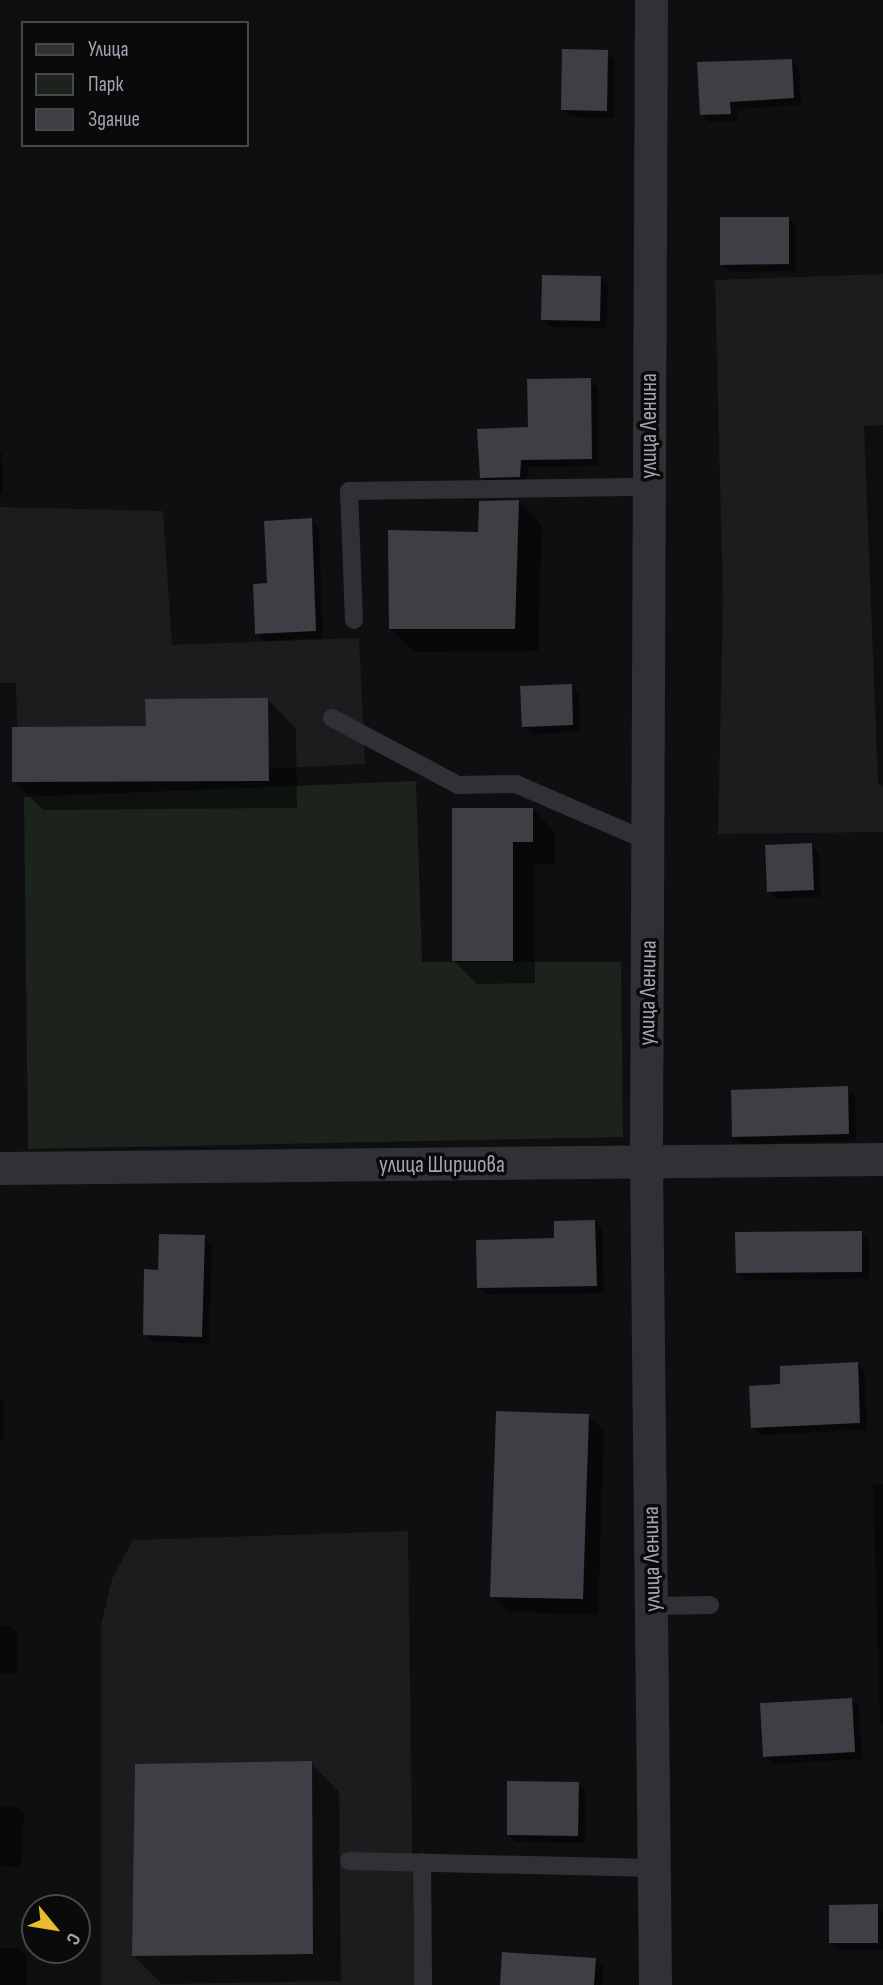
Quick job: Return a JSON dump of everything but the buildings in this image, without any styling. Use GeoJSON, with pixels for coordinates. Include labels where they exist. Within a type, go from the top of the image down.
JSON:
{"type":"FeatureCollection","features":[{"type":"Feature","properties":{"kind":"street","name":"улица Ленина"},"geometry":{"type":"LineString","coordinates":[[651,0],[650,842],[646,1164],[653,1606],[655,1985]]}},
{"type":"Feature","properties":{"kind":"street","name":"улица Ширшова"},"geometry":{"type":"LineString","coordinates":[[0,1168],[646,1164],[883,1159]]}},
{"type":"Feature","properties":{"kind":"lane"},"geometry":{"type":"LineString","coordinates":[[354,620],[349,491],[649,487]]}},
{"type":"Feature","properties":{"kind":"lane"},"geometry":{"type":"LineString","coordinates":[[332,718],[458,785],[516,784],[650,842]]}},
{"type":"Feature","properties":{"kind":"lane"},"geometry":{"type":"LineString","coordinates":[[653,1606],[710,1605]]}},
{"type":"Feature","properties":{"kind":"lane"},"geometry":{"type":"LineString","coordinates":[[349,1861],[654,1868]]}},
{"type":"Feature","properties":{"kind":"lane"},"geometry":{"type":"LineString","coordinates":[[422,1862],[423,1985]]}},
{"type":"Feature","properties":{"kind":"shaded area"},"geometry":{"type":"Polygon","coordinates":[[[883,274],[883,832],[718,834],[723,601],[715,280],[883,274]]]}},
{"type":"Feature","properties":{"kind":"shaded area"},"geometry":{"type":"Polygon","coordinates":[[[0,507],[163,511],[172,645],[359,638],[365,764],[19,781],[16,683],[0,683],[0,507]]]}},
{"type":"Feature","properties":{"kind":"shaded area"},"geometry":{"type":"Polygon","coordinates":[[[408,1531],[414,1985],[101,1985],[101,1625],[112,1579],[133,1540],[408,1531]]]}},
{"type":"Feature","properties":{"kind":"green space"},"geometry":{"type":"Polygon","coordinates":[[[416,781],[422,962],[621,962],[623,1137],[28,1149],[24,797],[416,781]]]}}]}
